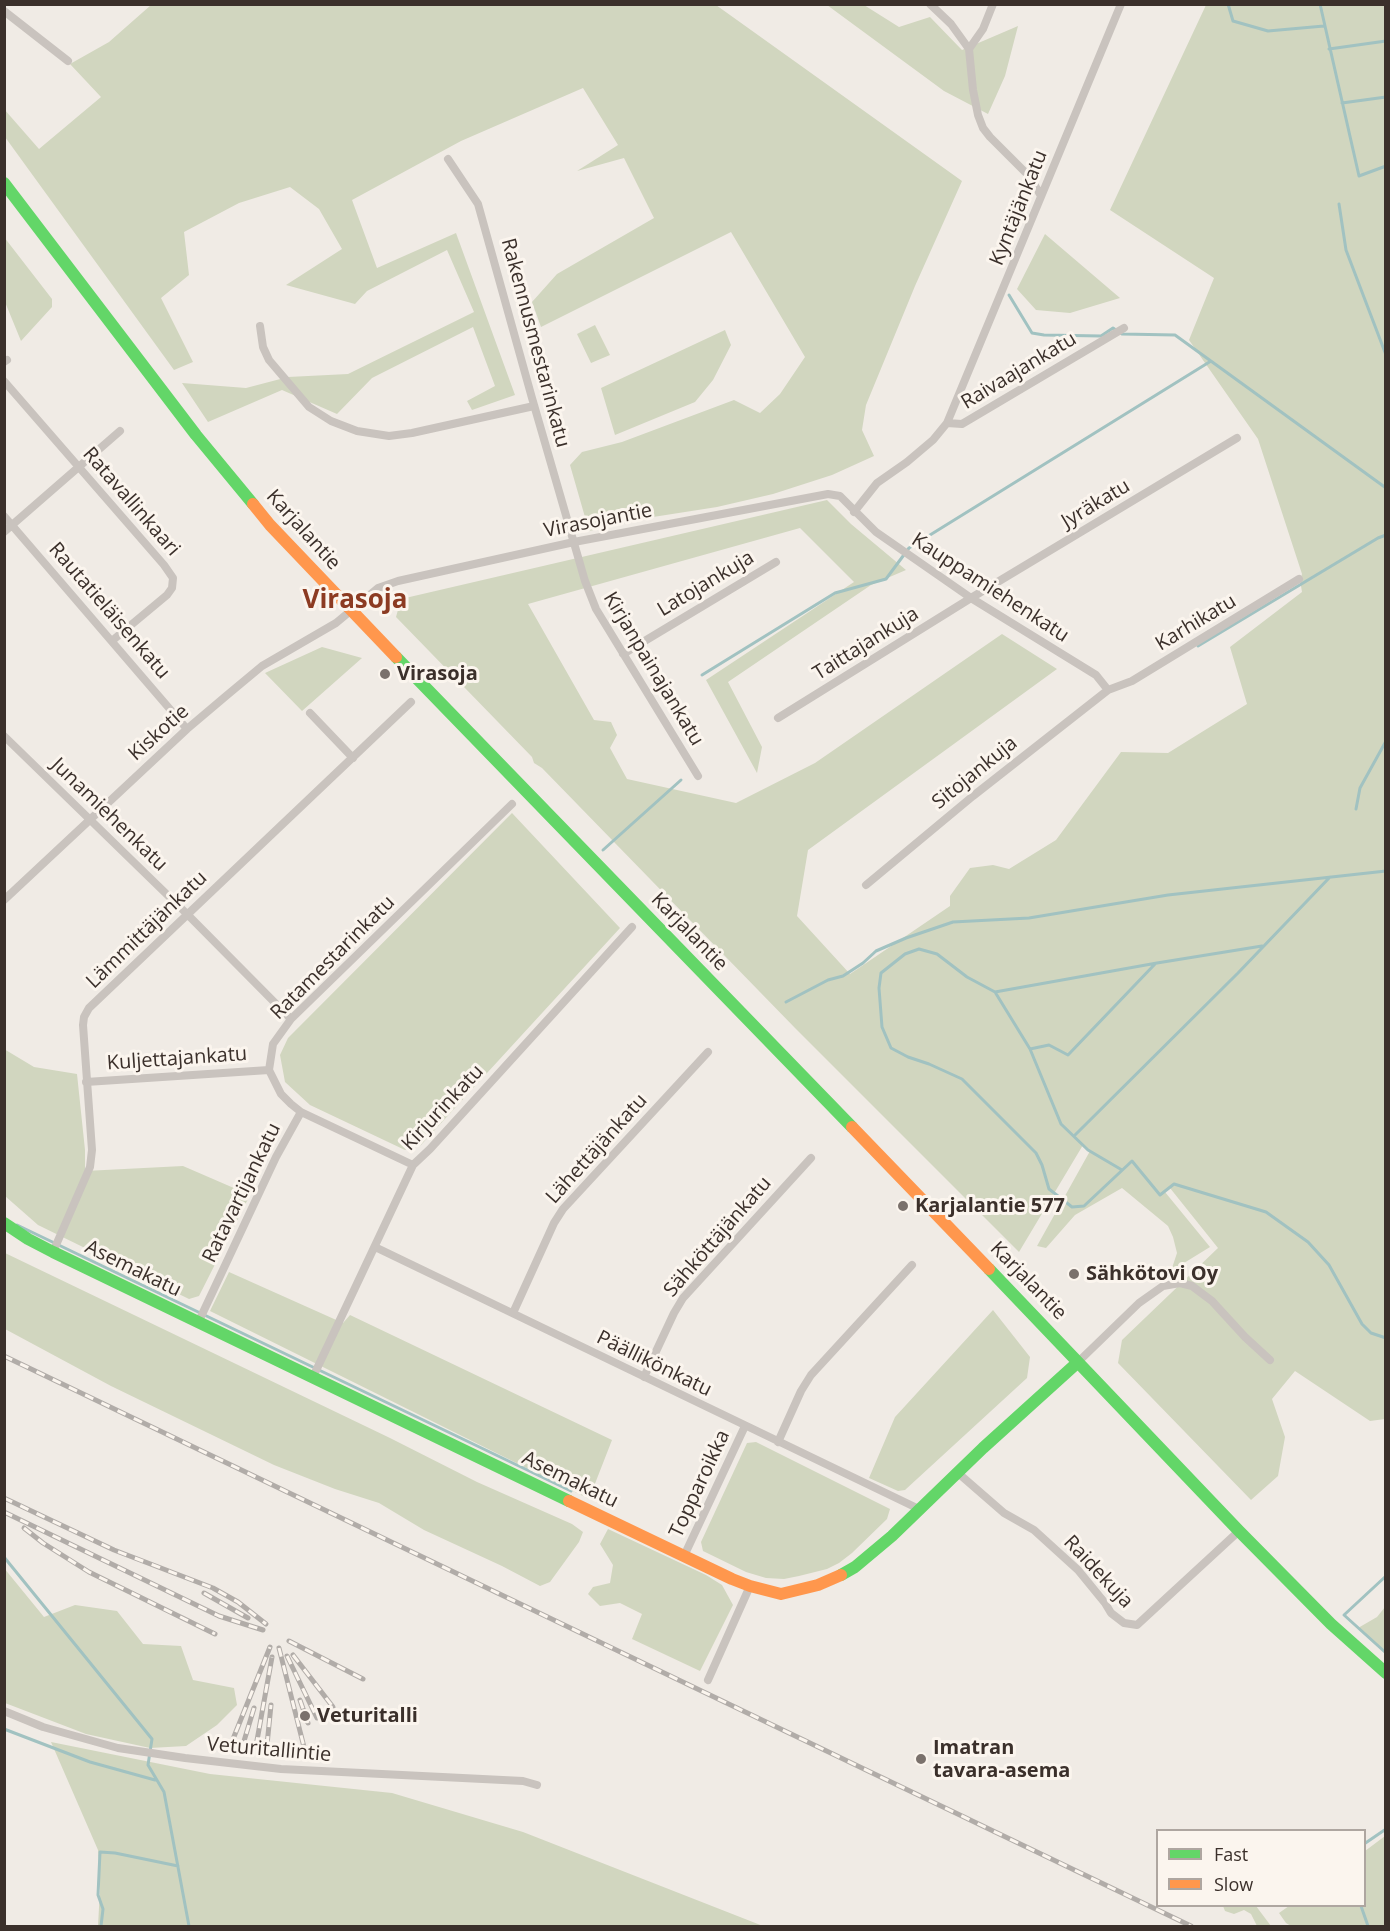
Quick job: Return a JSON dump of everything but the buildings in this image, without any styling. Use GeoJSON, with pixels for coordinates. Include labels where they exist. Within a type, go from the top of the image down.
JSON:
{"type":"FeatureCollection","features":[{"type":"Feature","properties":{"kind":"main road","name":"Karjalantie"},"geometry":{"type":"LineString","coordinates":[[4,183],[196,435],[270,525],[902,1178],[1239,1531],[1331,1624],[1386,1673]]}},
{"type":"Feature","properties":{"kind":"main road","name":"Asemakatu"},"geometry":{"type":"LineString","coordinates":[[4,1223],[53,1252],[684,1556],[750,1586],[781,1594],[818,1585],[839,1576],[870,1555],[1077,1363]]}},
{"type":"Feature","properties":{"kind":"street"},"geometry":{"type":"LineString","coordinates":[[930,4],[951,24],[969,49],[973,90],[983,128],[1030,177],[1041,196]]}},
{"type":"Feature","properties":{"kind":"street"},"geometry":{"type":"LineString","coordinates":[[969,49],[983,29],[993,4]]}},
{"type":"Feature","properties":{"kind":"street","name":"Kyntäjänkatu"},"geometry":{"type":"LineString","coordinates":[[947,423],[1121,4]]}},
{"type":"Feature","properties":{"kind":"street"},"geometry":{"type":"LineString","coordinates":[[4,11],[68,61]]}},
{"type":"Feature","properties":{"kind":"street","name":"Rakennusmestarinkatu"},"geometry":{"type":"LineString","coordinates":[[447,159],[478,204],[574,542]]}},
{"type":"Feature","properties":{"kind":"street"},"geometry":{"type":"LineString","coordinates":[[260,326],[263,347],[269,360],[305,402],[331,421],[357,431],[389,436],[412,433],[534,406]]}},
{"type":"Feature","properties":{"kind":"street","name":"Raivaajankatu"},"geometry":{"type":"LineString","coordinates":[[854,512],[877,483],[933,440],[947,423],[962,424],[1124,328]]}},
{"type":"Feature","properties":{"kind":"street","name":"Ratavallinkaari"},"geometry":{"type":"LineString","coordinates":[[4,381],[168,569],[173,578],[172,588],[167,595],[113,640]]}},
{"type":"Feature","properties":{"kind":"street"},"geometry":{"type":"LineString","coordinates":[[4,532],[120,432]]}},
{"type":"Feature","properties":{"kind":"street","name":"Jyräkatu"},"geometry":{"type":"LineString","coordinates":[[971,598],[1237,438]]}},
{"type":"Feature","properties":{"kind":"street","name":"Virasojantie"},"geometry":{"type":"LineString","coordinates":[[351,610],[378,588],[398,581],[574,542],[828,494],[840,496],[854,512]]}},
{"type":"Feature","properties":{"kind":"street","name":"Kauppamiehenkatu"},"geometry":{"type":"LineString","coordinates":[[854,512],[876,532],[971,598],[1096,675],[1108,690]]}},
{"type":"Feature","properties":{"kind":"street","name":"Rautatieläisenkatu"},"geometry":{"type":"LineString","coordinates":[[4,516],[113,640],[187,729]]}},
{"type":"Feature","properties":{"kind":"street","name":"Kirjanpainajankatu"},"geometry":{"type":"LineString","coordinates":[[574,542],[596,609],[698,776]]}},
{"type":"Feature","properties":{"kind":"street","name":"Latojankuja"},"geometry":{"type":"LineString","coordinates":[[623,654],[776,562]]}},
{"type":"Feature","properties":{"kind":"street","name":"Karhikatu"},"geometry":{"type":"LineString","coordinates":[[1108,690],[1132,681],[1299,579]]}},
{"type":"Feature","properties":{"kind":"street","name":"Taittajankuja"},"geometry":{"type":"LineString","coordinates":[[778,718],[971,598]]}},
{"type":"Feature","properties":{"kind":"street","name":"Kiskotie"},"geometry":{"type":"LineString","coordinates":[[4,900],[187,729],[262,666],[322,632],[351,610]]}},
{"type":"Feature","properties":{"kind":"street","name":"Sitojankuja"},"geometry":{"type":"LineString","coordinates":[[866,885],[973,796],[1108,690]]}},
{"type":"Feature","properties":{"kind":"street","name":"Lämmittäjänkatu"},"geometry":{"type":"LineString","coordinates":[[53,1252],[90,1167],[92,1150],[83,1025],[89,1008],[411,702]]}},
{"type":"Feature","properties":{"kind":"street"},"geometry":{"type":"LineString","coordinates":[[310,713],[353,758]]}},
{"type":"Feature","properties":{"kind":"street","name":"Junamiehenkatu"},"geometry":{"type":"LineString","coordinates":[[4,736],[291,1019]]}},
{"type":"Feature","properties":{"kind":"street","name":"Ratamestarinkatu"},"geometry":{"type":"LineString","coordinates":[[269,1070],[273,1044],[291,1019],[512,804]]}},
{"type":"Feature","properties":{"kind":"street","name":"Kirjurinkatu"},"geometry":{"type":"LineString","coordinates":[[313,1377],[413,1165],[632,927]]}},
{"type":"Feature","properties":{"kind":"street","name":"Lähettäjänkatu"},"geometry":{"type":"LineString","coordinates":[[513,1313],[554,1223],[563,1209],[708,1052]]}},
{"type":"Feature","properties":{"kind":"street"},"geometry":{"type":"LineString","coordinates":[[269,1070],[281,1094],[301,1112],[413,1165]]}},
{"type":"Feature","properties":{"kind":"street","name":"Kuljettajankatu"},"geometry":{"type":"LineString","coordinates":[[86,1082],[269,1070]]}},
{"type":"Feature","properties":{"kind":"street","name":"Ratavartijankatu"},"geometry":{"type":"LineString","coordinates":[[198,1323],[276,1157],[301,1112]]}},
{"type":"Feature","properties":{"kind":"street","name":"Sähköttäjänkatu"},"geometry":{"type":"LineString","coordinates":[[644,1377],[683,1298],[811,1158]]}},
{"type":"Feature","properties":{"kind":"street","name":"Päällikönkatu"},"geometry":{"type":"LineString","coordinates":[[375,1247],[919,1509]]}},
{"type":"Feature","properties":{"kind":"street"},"geometry":{"type":"LineString","coordinates":[[778,1442],[801,1391],[811,1375],[912,1265]]}},
{"type":"Feature","properties":{"kind":"street"},"geometry":{"type":"LineString","coordinates":[[1077,1363],[1139,1303],[1163,1286],[1180,1283],[1192,1286],[1212,1300],[1245,1337],[1270,1360]]}},
{"type":"Feature","properties":{"kind":"street","name":"Topparoikka"},"geometry":{"type":"LineString","coordinates":[[684,1556],[745,1426]]}},
{"type":"Feature","properties":{"kind":"street","name":"Raidekuja"},"geometry":{"type":"LineString","coordinates":[[958,1473],[1004,1513],[1034,1530],[1069,1562],[1111,1613],[1124,1623],[1137,1625],[1239,1531]]}},
{"type":"Feature","properties":{"kind":"street"},"geometry":{"type":"LineString","coordinates":[[708,1680],[750,1586]]}},
{"type":"Feature","properties":{"kind":"street","name":"Veturitallintie"},"geometry":{"type":"LineString","coordinates":[[4,1711],[43,1727],[118,1748],[185,1758],[281,1769],[523,1781],[537,1785]]}},
{"type":"Feature","properties":{"kind":"green space"},"geometry":{"type":"Polygon","coordinates":[[[151,5],[716,5],[962,181],[915,286],[866,405],[862,430],[874,456],[832,475],[773,494],[589,531],[570,465],[582,452],[622,442],[734,400],[760,413],[780,394],[805,357],[731,232],[541,327],[532,302],[557,274],[654,218],[624,158],[577,171],[618,145],[583,88],[461,141],[352,200],[377,268],[456,233],[515,395],[472,410],[467,401],[495,386],[473,327],[372,378],[337,414],[282,390],[208,422],[182,383],[246,388],[288,377],[348,374],[474,312],[447,250],[367,291],[355,304],[286,285],[342,249],[319,209],[290,187],[239,203],[184,232],[189,275],[161,298],[193,362],[174,370],[5,137],[4,109],[39,149],[101,97],[70,64],[109,42],[151,5]]]}},
{"type":"Feature","properties":{"kind":"green space"},"geometry":{"type":"Polygon","coordinates":[[[827,5],[864,5],[899,27],[930,17],[962,50],[1018,26],[1005,76],[988,114],[944,91],[827,5]]]}},
{"type":"Feature","properties":{"kind":"green space"},"geometry":{"type":"Polygon","coordinates":[[[1206,5],[1385,5],[1385,1419],[1370,1421],[1295,1371],[1272,1399],[1285,1437],[1278,1476],[1251,1500],[1118,1363],[1122,1340],[1218,1248],[1170,1188],[1165,1192],[1210,1247],[1171,1271],[1177,1253],[1168,1226],[1122,1188],[1075,1215],[1046,1248],[1037,1246],[1090,1151],[1083,1145],[1019,1252],[795,1028],[542,768],[534,763],[532,757],[396,617],[401,599],[827,500],[851,524],[906,570],[871,585],[728,682],[762,747],[757,773],[706,680],[854,582],[800,528],[528,604],[594,720],[611,722],[617,735],[610,748],[627,779],[736,803],[815,763],[1002,634],[1057,669],[808,850],[797,916],[850,974],[950,906],[950,896],[970,868],[993,865],[1009,869],[1056,840],[1121,752],[1168,753],[1247,704],[1230,647],[1302,592],[1300,580],[1302,574],[1258,439],[1189,340],[1214,278],[1110,210],[1206,5]]]}},
{"type":"Feature","properties":{"kind":"green space"},"geometry":{"type":"Polygon","coordinates":[[[1045,234],[1120,298],[1070,313],[1036,310],[1017,289],[1045,234]]]}},
{"type":"Feature","properties":{"kind":"green space"},"geometry":{"type":"Polygon","coordinates":[[[4,237],[52,299],[52,307],[21,341],[5,302],[4,237]]]}},
{"type":"Feature","properties":{"kind":"green space"},"geometry":{"type":"Polygon","coordinates":[[[595,325],[610,355],[591,363],[577,334],[595,325]]]}},
{"type":"Feature","properties":{"kind":"green space"},"geometry":{"type":"Polygon","coordinates":[[[725,330],[731,345],[713,380],[695,402],[615,435],[601,388],[725,330]]]}},
{"type":"Feature","properties":{"kind":"green space"},"geometry":{"type":"Polygon","coordinates":[[[322,647],[362,658],[302,711],[265,673],[322,647]]]}},
{"type":"Feature","properties":{"kind":"green space"},"geometry":{"type":"Polygon","coordinates":[[[512,813],[620,928],[421,1145],[405,1150],[310,1105],[285,1082],[280,1055],[288,1038],[512,813]]]}},
{"type":"Feature","properties":{"kind":"green space"},"geometry":{"type":"Polygon","coordinates":[[[4,1049],[34,1067],[77,1074],[85,1171],[183,1166],[250,1195],[199,1296],[189,1299],[38,1225],[5,1196],[4,1049]]]}},
{"type":"Feature","properties":{"kind":"green space"},"geometry":{"type":"Polygon","coordinates":[[[5,1253],[477,1482],[572,1524],[583,1532],[579,1542],[550,1582],[540,1586],[424,1530],[379,1503],[335,1489],[274,1465],[111,1386],[5,1329],[5,1253]]]}},
{"type":"Feature","properties":{"kind":"green space"},"geometry":{"type":"Polygon","coordinates":[[[229,1272],[343,1323],[350,1315],[612,1440],[589,1499],[210,1311],[229,1272]]]}},
{"type":"Feature","properties":{"kind":"green space"},"geometry":{"type":"Polygon","coordinates":[[[993,1310],[1030,1357],[1027,1378],[905,1490],[898,1491],[869,1478],[895,1417],[993,1310]]]}},
{"type":"Feature","properties":{"kind":"green space"},"geometry":{"type":"Polygon","coordinates":[[[756,1442],[890,1509],[887,1519],[839,1563],[827,1569],[784,1579],[766,1578],[746,1572],[703,1551],[701,1542],[747,1443],[756,1442]]]}},
{"type":"Feature","properties":{"kind":"green space"},"geometry":{"type":"Polygon","coordinates":[[[608,1529],[706,1575],[722,1585],[733,1605],[700,1671],[632,1639],[642,1614],[620,1603],[600,1606],[588,1594],[593,1587],[610,1583],[613,1565],[600,1544],[608,1529]]]}},
{"type":"Feature","properties":{"kind":"green space"},"geometry":{"type":"Polygon","coordinates":[[[4,1568],[44,1617],[75,1605],[117,1611],[143,1644],[181,1646],[193,1680],[234,1688],[237,1705],[217,1725],[186,1746],[150,1748],[86,1734],[5,1703],[4,1568]]]}},
{"type":"Feature","properties":{"kind":"green space"},"geometry":{"type":"Polygon","coordinates":[[[1385,1607],[1385,1653],[1358,1628],[1377,1617],[1385,1607]]]}},
{"type":"Feature","properties":{"kind":"green space"},"geometry":{"type":"Polygon","coordinates":[[[51,1742],[210,1774],[392,1793],[523,1832],[763,1926],[98,1926],[100,1889],[98,1850],[51,1742]]]}},
{"type":"Feature","properties":{"kind":"green space"},"geometry":{"type":"Polygon","coordinates":[[[1385,1836],[1385,1926],[1291,1926],[1286,1923],[1279,1913],[1288,1907],[1366,1907],[1366,1850],[1385,1836]]]}},
{"type":"Feature","properties":{"kind":"green space"},"geometry":{"type":"Polygon","coordinates":[[[1223,1907],[1257,1907],[1271,1926],[1257,1926],[1251,1914],[1244,1910],[1234,1914],[1225,1911],[1223,1907]]]}},
{"type":"Feature","properties":{"kind":"waterway"},"geometry":{"type":"LineString","coordinates":[[1228,4],[1233,21],[1268,31],[1324,26]]}},
{"type":"Feature","properties":{"kind":"waterway"},"geometry":{"type":"LineString","coordinates":[[1320,4],[1359,176],[1386,166]]}},
{"type":"Feature","properties":{"kind":"waterway"},"geometry":{"type":"LineString","coordinates":[[1329,49],[1386,41]]}},
{"type":"Feature","properties":{"kind":"waterway"},"geometry":{"type":"LineString","coordinates":[[1342,103],[1386,97]]}},
{"type":"Feature","properties":{"kind":"waterway"},"geometry":{"type":"LineString","coordinates":[[1339,204],[1346,250],[1386,355]]}},
{"type":"Feature","properties":{"kind":"waterway"},"geometry":{"type":"LineString","coordinates":[[1009,295],[1032,333],[1101,336],[1113,328],[1122,334],[1175,335],[1386,488]]}},
{"type":"Feature","properties":{"kind":"waterway"},"geometry":{"type":"LineString","coordinates":[[702,675],[835,593],[886,579],[909,548],[1211,361]]}},
{"type":"Feature","properties":{"kind":"waterway"},"geometry":{"type":"LineString","coordinates":[[1198,646],[1386,535]]}},
{"type":"Feature","properties":{"kind":"waterway"},"geometry":{"type":"LineString","coordinates":[[1356,809],[1360,788],[1386,741]]}},
{"type":"Feature","properties":{"kind":"waterway"},"geometry":{"type":"LineString","coordinates":[[603,850],[681,780]]}},
{"type":"Feature","properties":{"kind":"waterway"},"geometry":{"type":"LineString","coordinates":[[786,1002],[828,980],[843,976],[876,951],[953,922],[1029,918],[1168,895],[1386,871]]}},
{"type":"Feature","properties":{"kind":"waterway"},"geometry":{"type":"LineString","coordinates":[[1074,1136],[1238,973],[1330,877]]}},
{"type":"Feature","properties":{"kind":"waterway"},"geometry":{"type":"LineString","coordinates":[[995,992],[1262,946]]}},
{"type":"Feature","properties":{"kind":"waterway"},"geometry":{"type":"LineString","coordinates":[[1122,1170],[1088,1150],[1061,1124],[1030,1049],[995,992],[967,977],[937,954],[919,949],[905,954],[881,973],[879,988],[882,1027],[891,1048],[962,1079],[1036,1153],[1049,1189],[1072,1207],[1084,1206],[1132,1161],[1160,1195],[1174,1184],[1266,1212],[1308,1242],[1329,1265],[1362,1324],[1371,1333],[1386,1338]]}},
{"type":"Feature","properties":{"kind":"waterway"},"geometry":{"type":"LineString","coordinates":[[1030,1049],[1049,1045],[1068,1055],[1155,964]]}},
{"type":"Feature","properties":{"kind":"waterway"},"geometry":{"type":"LineString","coordinates":[[17,1225],[571,1491]]}},
{"type":"Feature","properties":{"kind":"waterway"},"geometry":{"type":"LineString","coordinates":[[4,1557],[152,1739],[148,1765],[164,1792],[189,1926]]}},
{"type":"Feature","properties":{"kind":"waterway"},"geometry":{"type":"LineString","coordinates":[[1386,1576],[1344,1615],[1386,1653]]}},
{"type":"Feature","properties":{"kind":"waterway"},"geometry":{"type":"LineString","coordinates":[[4,1729],[90,1762],[155,1780]]}},
{"type":"Feature","properties":{"kind":"waterway"},"geometry":{"type":"LineString","coordinates":[[1366,1843],[1386,1829]]}},
{"type":"Feature","properties":{"kind":"waterway"},"geometry":{"type":"LineString","coordinates":[[101,1926],[103,1909],[98,1895],[100,1852],[178,1866]]}},
{"type":"Feature","properties":{"kind":"waterway"},"geometry":{"type":"LineString","coordinates":[[1361,1907],[1368,1926]]}},
{"type":"Feature","properties":{"kind":"railway"},"geometry":{"type":"LineString","coordinates":[[4,1356],[1191,1926]]}},
{"type":"Feature","properties":{"kind":"railway"},"geometry":{"type":"LineString","coordinates":[[4,1498],[114,1550],[213,1588],[238,1602],[266,1624]]}},
{"type":"Feature","properties":{"kind":"railway"},"geometry":{"type":"LineString","coordinates":[[4,1512],[219,1616],[263,1630]]}},
{"type":"Feature","properties":{"kind":"railway"},"geometry":{"type":"LineString","coordinates":[[24,1528],[89,1572],[215,1634]]}},
{"type":"Feature","properties":{"kind":"railway"},"geometry":{"type":"LineString","coordinates":[[204,1593],[248,1618]]}},
{"type":"Feature","properties":{"kind":"railway"},"geometry":{"type":"LineString","coordinates":[[289,1641],[363,1679]]}},
{"type":"Feature","properties":{"kind":"railway"},"geometry":{"type":"LineString","coordinates":[[229,1749],[270,1647]]}},
{"type":"Feature","properties":{"kind":"railway"},"geometry":{"type":"LineString","coordinates":[[279,1648],[305,1751]]}},
{"type":"Feature","properties":{"kind":"railway"},"geometry":{"type":"LineString","coordinates":[[293,1655],[333,1707]]}},
{"type":"Feature","properties":{"kind":"railway"},"geometry":{"type":"LineString","coordinates":[[287,1656],[317,1718]]}},
{"type":"Feature","properties":{"kind":"railway"},"geometry":{"type":"LineString","coordinates":[[256,1746],[272,1657]]}},
{"type":"Feature","properties":{"kind":"railway"},"geometry":{"type":"LineString","coordinates":[[300,1700],[308,1723]]}},
{"type":"Feature","properties":{"kind":"railway"},"geometry":{"type":"LineString","coordinates":[[267,1745],[271,1705]]}},
{"type":"Feature","properties":{"kind":"railway"},"geometry":{"type":"LineString","coordinates":[[241,1751],[254,1708]]}},
{"type":"Feature","properties":{"kind":"traffic: fast"},"geometry":{"type":"LineString","coordinates":[[4,183],[196,435],[253,504]]}},
{"type":"Feature","properties":{"kind":"traffic: fast"},"geometry":{"type":"LineString","coordinates":[[396,657],[852,1127]]}},
{"type":"Feature","properties":{"kind":"traffic: fast"},"geometry":{"type":"LineString","coordinates":[[4,1223],[53,1252],[569,1501]]}},
{"type":"Feature","properties":{"kind":"traffic: fast"},"geometry":{"type":"LineString","coordinates":[[989,1269],[1239,1531],[1331,1624],[1386,1673]]}},
{"type":"Feature","properties":{"kind":"traffic: fast"},"geometry":{"type":"LineString","coordinates":[[841,1575],[855,1567],[892,1536],[983,1448],[1077,1363]]}},
{"type":"Feature","properties":{"kind":"traffic: slow"},"geometry":{"type":"LineString","coordinates":[[253,504],[270,525],[396,657]]}},
{"type":"Feature","properties":{"kind":"traffic: slow"},"geometry":{"type":"LineString","coordinates":[[852,1127],[989,1269]]}},
{"type":"Feature","properties":{"kind":"traffic: slow"},"geometry":{"type":"LineString","coordinates":[[569,1501],[750,1586],[781,1594],[818,1585],[841,1575]]}},
{"type":"Feature","properties":{"kind":"place","name":"Virasoja"},"geometry":{"type":"Point","coordinates":[385,674]}},
{"type":"Feature","properties":{"kind":"place","name":"Karjalantie 577"},"geometry":{"type":"Point","coordinates":[903,1206]}},
{"type":"Feature","properties":{"kind":"place","name":"Sähkötovi Oy"},"geometry":{"type":"Point","coordinates":[1074,1274]}},
{"type":"Feature","properties":{"kind":"place","name":"Veturitalli"},"geometry":{"type":"Point","coordinates":[305,1716]}},
{"type":"Feature","properties":{"kind":"place","name":"Imatran tavara-asema"},"geometry":{"type":"Point","coordinates":[921,1759]}},
{"type":"Feature","properties":{"kind":"district","name":"Virasoja"},"geometry":{"type":"Point","coordinates":[355,601]}}]}
